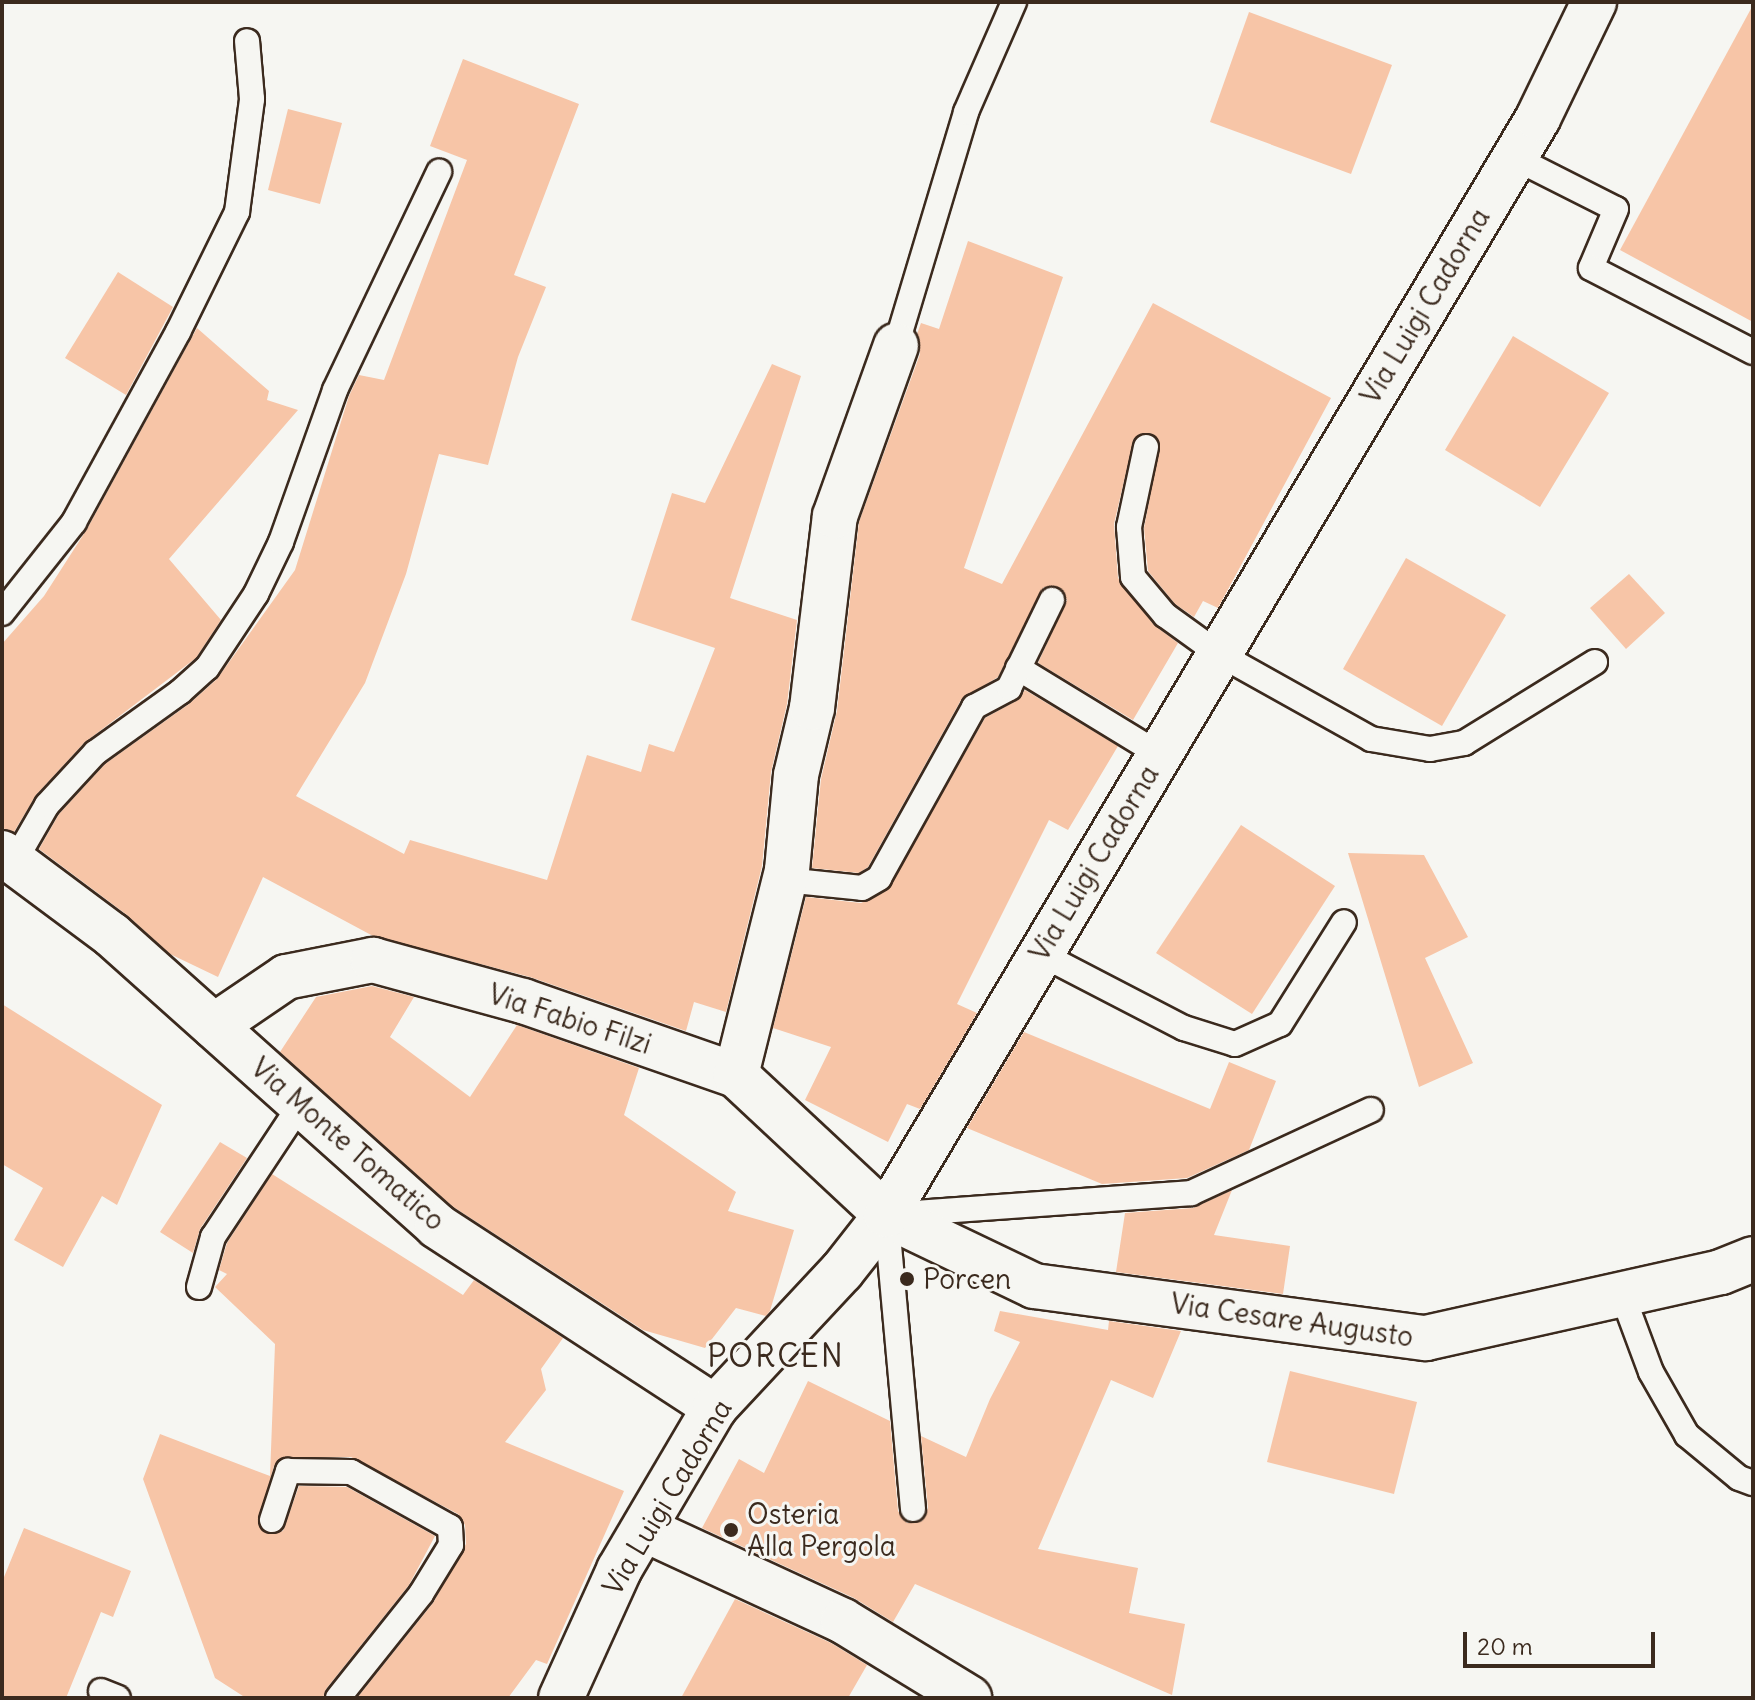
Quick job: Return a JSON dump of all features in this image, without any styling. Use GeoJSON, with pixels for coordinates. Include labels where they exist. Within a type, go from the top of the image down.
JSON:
{"type":"FeatureCollection","features":[{"type":"Feature","properties":{"kind":"street","name":"Via Luigi Cadorna"},"geometry":{"type":"LineString","coordinates":[[561,1698],[619,1570],[715,1407],[842,1271],[886,1215],[1538,118],[1594,2]]}},
{"type":"Feature","properties":{"kind":"street"},"geometry":{"type":"LineString","coordinates":[[736,1075],[785,880],[796,775],[812,708],[835,516],[896,346]]}},
{"type":"Feature","properties":{"kind":"street","name":"Via Monte Tomatico"},"geometry":{"type":"LineString","coordinates":[[6,866],[112,935],[437,1226],[715,1407]]}},
{"type":"Feature","properties":{"kind":"street","name":"Via Fabio Filzi"},"geometry":{"type":"LineString","coordinates":[[214,1026],[286,977],[373,960],[523,1001],[736,1075],[886,1215]]}},
{"type":"Feature","properties":{"kind":"street","name":"Via Cesare Augusto"},"geometry":{"type":"LineString","coordinates":[[886,1215],[1034,1286],[1426,1338],[1721,1272],[1753,1259]]}},
{"type":"Feature","properties":{"kind":"street"},"geometry":{"type":"LineString","coordinates":[[644,1529],[843,1621],[969,1698]]}},
{"type":"Feature","properties":{"kind":"lane"},"geometry":{"type":"LineString","coordinates":[[896,346],[966,112],[1014,2]]}},
{"type":"Feature","properties":{"kind":"lane"},"geometry":{"type":"LineString","coordinates":[[2,613],[74,522],[178,332],[237,212],[252,99],[247,41]]}},
{"type":"Feature","properties":{"kind":"lane"},"geometry":{"type":"LineString","coordinates":[[1513,157],[1616,209],[1591,268],[1753,352]]}},
{"type":"Feature","properties":{"kind":"lane"},"geometry":{"type":"LineString","coordinates":[[6,866],[47,805],[95,753],[180,692],[207,668],[256,594],[281,542],[335,390],[439,172]]}},
{"type":"Feature","properties":{"kind":"lane"},"geometry":{"type":"LineString","coordinates":[[1146,447],[1129,527],[1133,577],[1165,615],[1219,654],[1371,739],[1430,749],[1464,743],[1595,662]]}},
{"type":"Feature","properties":{"kind":"lane"},"geometry":{"type":"LineString","coordinates":[[785,880],[862,888],[879,878],[974,707],[1009,688],[1052,600]]}},
{"type":"Feature","properties":{"kind":"lane"},"geometry":{"type":"LineString","coordinates":[[1018,668],[1159,754]]}},
{"type":"Feature","properties":{"kind":"lane"},"geometry":{"type":"LineString","coordinates":[[1041,954],[1184,1028],[1235,1044],[1280,1024],[1344,922]]}},
{"type":"Feature","properties":{"kind":"lane"},"geometry":{"type":"LineString","coordinates":[[199,1287],[213,1237],[301,1104]]}},
{"type":"Feature","properties":{"kind":"lane"},"geometry":{"type":"LineString","coordinates":[[913,1509],[886,1215],[1191,1193],[1371,1110]]}},
{"type":"Feature","properties":{"kind":"lane"},"geometry":{"type":"LineString","coordinates":[[1622,1294],[1651,1372],[1687,1435],[1739,1478],[1753,1483]]}},
{"type":"Feature","properties":{"kind":"lane"},"geometry":{"type":"LineString","coordinates":[[272,1520],[288,1471],[351,1472],[450,1527],[451,1545],[421,1594],[338,1698]]}},
{"type":"Feature","properties":{"kind":"building"},"geometry":{"type":"Polygon","coordinates":[[[1753,5],[1753,322],[1620,250],[1753,5]]]}},
{"type":"Feature","properties":{"kind":"building"},"geometry":{"type":"Polygon","coordinates":[[[1249,12],[1392,65],[1351,174],[1210,122],[1249,12]]]}},
{"type":"Feature","properties":{"kind":"building"},"geometry":{"type":"Polygon","coordinates":[[[463,59],[579,104],[514,275],[546,287],[518,357],[488,465],[439,454],[406,574],[365,683],[296,796],[404,854],[410,840],[547,880],[587,755],[641,772],[649,744],[674,752],[715,648],[631,620],[672,493],[705,503],[772,364],[801,376],[730,598],[797,620],[787,704],[771,772],[762,866],[726,1012],[694,1002],[686,1031],[530,977],[373,936],[263,877],[218,977],[170,954],[127,915],[39,849],[59,814],[105,764],[189,704],[217,679],[295,570],[349,396],[359,375],[384,380],[467,160],[430,146],[463,59]]]}},
{"type":"Feature","properties":{"kind":"building"},"geometry":{"type":"Polygon","coordinates":[[[288,109],[342,123],[320,204],[268,190],[288,109]]]}},
{"type":"Feature","properties":{"kind":"building"},"geometry":{"type":"Polygon","coordinates":[[[968,241],[1063,277],[964,568],[1002,584],[1153,303],[1331,398],[1218,608],[1203,601],[1194,617],[1175,604],[1148,571],[1144,528],[1160,443],[1150,433],[1134,438],[1114,524],[1118,578],[1154,625],[1178,643],[1133,720],[1038,663],[1067,600],[1059,587],[1044,587],[998,677],[961,700],[868,867],[859,873],[812,868],[821,779],[837,711],[859,522],[920,354],[917,334],[921,323],[939,329],[968,241]]]}},
{"type":"Feature","properties":{"kind":"building"},"geometry":{"type":"Polygon","coordinates":[[[118,272],[173,307],[126,395],[65,358],[118,272]]]}},
{"type":"Feature","properties":{"kind":"building"},"geometry":{"type":"Polygon","coordinates":[[[197,328],[269,391],[267,400],[298,410],[169,559],[221,620],[196,658],[84,743],[36,795],[14,832],[2,828],[2,644],[44,596],[87,529],[197,328]]]}},
{"type":"Feature","properties":{"kind":"building"},"geometry":{"type":"Polygon","coordinates":[[[1513,336],[1609,393],[1540,507],[1445,450],[1513,336]]]}},
{"type":"Feature","properties":{"kind":"building"},"geometry":{"type":"Polygon","coordinates":[[[1406,558],[1506,615],[1442,726],[1343,669],[1406,558]]]}},
{"type":"Feature","properties":{"kind":"building"},"geometry":{"type":"Polygon","coordinates":[[[1629,574],[1665,613],[1626,649],[1590,608],[1629,574]]]}},
{"type":"Feature","properties":{"kind":"building"},"geometry":{"type":"Polygon","coordinates":[[[1025,690],[1118,746],[1068,830],[1049,820],[957,1004],[977,1013],[920,1109],[907,1104],[888,1142],[805,1100],[831,1047],[773,1028],[806,897],[861,903],[887,890],[985,718],[1016,701],[1025,690]]]}},
{"type":"Feature","properties":{"kind":"building"},"geometry":{"type":"Polygon","coordinates":[[[1241,825],[1335,886],[1252,1014],[1156,953],[1241,825]]]}},
{"type":"Feature","properties":{"kind":"building"},"geometry":{"type":"Polygon","coordinates":[[[1348,853],[1424,855],[1468,937],[1425,958],[1473,1063],[1419,1087],[1348,853]]]}},
{"type":"Feature","properties":{"kind":"building"},"geometry":{"type":"Polygon","coordinates":[[[372,986],[414,997],[390,1037],[470,1097],[517,1025],[639,1068],[624,1115],[736,1192],[728,1211],[794,1230],[766,1316],[736,1308],[705,1348],[643,1330],[452,1206],[280,1052],[316,997],[372,986]]]}},
{"type":"Feature","properties":{"kind":"building"},"geometry":{"type":"Polygon","coordinates":[[[2,1004],[162,1105],[117,1205],[102,1196],[63,1267],[14,1240],[43,1188],[2,1164],[2,1004]]]}},
{"type":"Feature","properties":{"kind":"building"},"geometry":{"type":"Polygon","coordinates":[[[1024,1032],[1210,1109],[1229,1062],[1276,1081],[1249,1150],[1187,1178],[1102,1184],[967,1128],[1024,1032]]]}},
{"type":"Feature","properties":{"kind":"building"},"geometry":{"type":"Polygon","coordinates":[[[220,1142],[247,1158],[200,1229],[193,1253],[160,1232],[220,1142]]]}},
{"type":"Feature","properties":{"kind":"building"},"geometry":{"type":"Polygon","coordinates":[[[272,1174],[463,1295],[474,1280],[563,1338],[541,1369],[546,1390],[505,1442],[624,1491],[547,1664],[536,1660],[508,1698],[357,1698],[433,1603],[466,1544],[465,1525],[458,1514],[351,1457],[280,1458],[274,1466],[258,1524],[268,1534],[283,1531],[299,1486],[347,1487],[435,1536],[409,1585],[326,1689],[323,1698],[246,1698],[215,1678],[143,1479],[160,1434],[270,1476],[275,1344],[215,1287],[227,1274],[219,1270],[227,1243],[272,1174]]]}},
{"type":"Feature","properties":{"kind":"building"},"geometry":{"type":"Polygon","coordinates":[[[1232,1190],[1214,1235],[1290,1246],[1283,1294],[1116,1272],[1125,1213],[1193,1208],[1232,1190]]]}},
{"type":"Feature","properties":{"kind":"building"},"geometry":{"type":"Polygon","coordinates":[[[1000,1311],[1108,1330],[1109,1321],[1181,1331],[1153,1398],[1111,1380],[1038,1549],[1138,1568],[1129,1613],[1185,1624],[1172,1695],[915,1584],[893,1622],[854,1598],[702,1528],[739,1459],[764,1473],[808,1381],[890,1421],[898,1511],[907,1523],[922,1521],[928,1508],[921,1436],[966,1457],[990,1399],[1020,1342],[994,1331],[1000,1311]]]}},
{"type":"Feature","properties":{"kind":"building"},"geometry":{"type":"Polygon","coordinates":[[[1290,1371],[1417,1402],[1394,1494],[1267,1462],[1290,1371]]]}},
{"type":"Feature","properties":{"kind":"building"},"geometry":{"type":"Polygon","coordinates":[[[24,1528],[131,1571],[113,1617],[101,1612],[66,1698],[2,1698],[2,1582],[24,1528]]]}},
{"type":"Feature","properties":{"kind":"building"},"geometry":{"type":"Polygon","coordinates":[[[735,1599],[831,1643],[867,1665],[848,1698],[681,1698],[735,1599]]]}},
{"type":"Feature","properties":{"kind":"place","name":"Porcen"},"geometry":{"type":"Point","coordinates":[907,1279]}},
{"type":"Feature","properties":{"kind":"place","name":"Osteria Alla Pergola"},"geometry":{"type":"Point","coordinates":[731,1530]}},
{"type":"Feature","properties":{"kind":"district","name":"PORCEN"},"geometry":{"type":"Point","coordinates":[776,1356]}}]}
